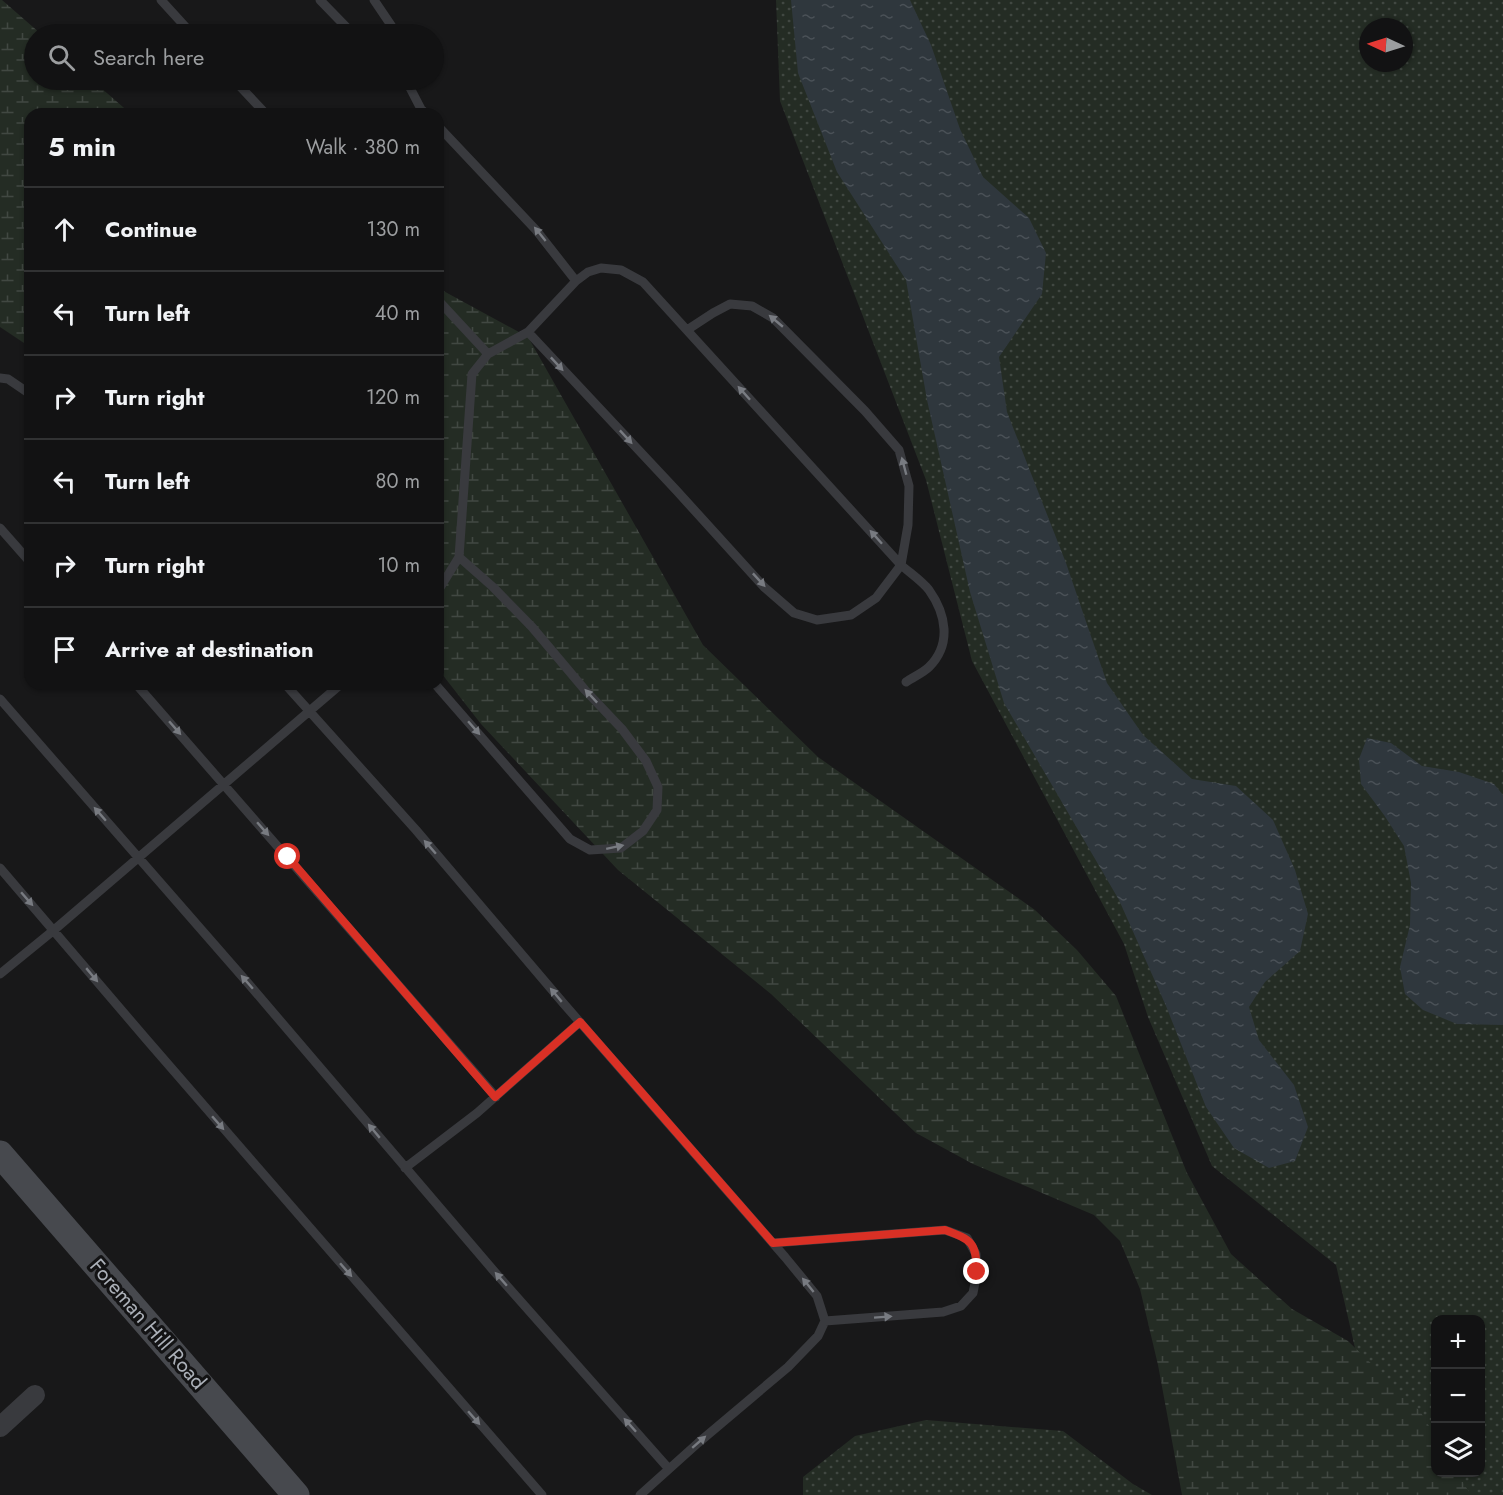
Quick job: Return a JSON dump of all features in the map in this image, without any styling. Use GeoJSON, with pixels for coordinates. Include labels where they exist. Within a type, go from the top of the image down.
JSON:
{"type":"FeatureCollection","features":[{"type":"Feature","properties":{"kind":"street","name":"Foreman Hill Road"},"geometry":{"type":"LineString","coordinates":[[0,1154],[296,1495]]}},
{"type":"Feature","properties":{"kind":"street"},"geometry":{"type":"LineString","coordinates":[[0,1427],[35,1395]]}},
{"type":"Feature","properties":{"kind":"lane"},"geometry":{"type":"LineString","coordinates":[[160,0],[183,24]]}},
{"type":"Feature","properties":{"kind":"lane"},"geometry":{"type":"LineString","coordinates":[[320,0],[343,24]]}},
{"type":"Feature","properties":{"kind":"lane"},"geometry":{"type":"LineString","coordinates":[[374,0],[390,24]]}},
{"type":"Feature","properties":{"kind":"lane"},"geometry":{"type":"LineString","coordinates":[[243,90],[260,108]]}},
{"type":"Feature","properties":{"kind":"lane"},"geometry":{"type":"LineString","coordinates":[[411,90],[421,108]]}},
{"type":"Feature","properties":{"kind":"lane"},"geometry":{"type":"LineString","coordinates":[[444,132],[536,230],[576,281]]}},
{"type":"Feature","properties":{"kind":"lane"},"geometry":{"type":"LineString","coordinates":[[444,581],[459,557],[472,374],[488,354],[528,332],[576,281],[588,272],[601,268],[621,270],[643,282],[901,565],[928,588],[941,612],[945,635],[929,667],[906,682]]}},
{"type":"Feature","properties":{"kind":"lane"},"geometry":{"type":"LineString","coordinates":[[528,332],[764,587],[794,613],[817,620],[851,615],[876,598],[901,565],[908,525],[909,486],[899,450],[865,411],[773,318],[752,306],[730,304],[687,330]]}},
{"type":"Feature","properties":{"kind":"lane"},"geometry":{"type":"LineString","coordinates":[[444,306],[488,354]]}},
{"type":"Feature","properties":{"kind":"lane"},"geometry":{"type":"LineString","coordinates":[[0,378],[8,379],[24,390]]}},
{"type":"Feature","properties":{"kind":"lane"},"geometry":{"type":"LineString","coordinates":[[0,528],[24,555]]}},
{"type":"Feature","properties":{"kind":"lane"},"geometry":{"type":"LineString","coordinates":[[440,690],[570,839],[590,850],[621,848],[643,831],[657,810],[658,787],[646,761],[622,729],[585,690],[532,627],[493,587],[459,557]]}},
{"type":"Feature","properties":{"kind":"lane"},"geometry":{"type":"LineString","coordinates":[[141,690],[495,1097]]}},
{"type":"Feature","properties":{"kind":"lane"},"geometry":{"type":"LineString","coordinates":[[290,690],[393,804],[817,1296],[825,1321],[818,1336],[788,1367],[640,1495]]}},
{"type":"Feature","properties":{"kind":"lane"},"geometry":{"type":"LineString","coordinates":[[0,974],[334,690]]}},
{"type":"Feature","properties":{"kind":"lane"},"geometry":{"type":"LineString","coordinates":[[0,699],[277,1016],[493,1270],[669,1468]]}},
{"type":"Feature","properties":{"kind":"lane"},"geometry":{"type":"LineString","coordinates":[[0,868],[542,1495]]}},
{"type":"Feature","properties":{"kind":"lane"},"geometry":{"type":"LineString","coordinates":[[405,1168],[477,1113],[580,1022]]}},
{"type":"Feature","properties":{"kind":"lane"},"geometry":{"type":"LineString","coordinates":[[773,1243],[945,1230],[967,1238],[976,1254],[977,1272],[973,1293],[961,1306],[943,1312],[825,1321]]}},
{"type":"Feature","properties":{"kind":"green space"},"geometry":{"type":"Polygon","coordinates":[[[0,0],[2,0],[30,24],[24,24],[24,90],[103,90],[124,108],[24,108],[24,343],[0,327],[0,0]]]}},
{"type":"Feature","properties":{"kind":"green space"},"geometry":{"type":"Polygon","coordinates":[[[776,0],[1503,0],[1503,1495],[1393,1495],[1374,1431],[1336,1265],[1212,1166],[1148,1017],[1124,944],[972,661],[926,480],[780,101],[776,0]]]}},
{"type":"Feature","properties":{"kind":"green space"},"geometry":{"type":"Polygon","coordinates":[[[444,291],[528,337],[703,645],[818,757],[1035,910],[1077,950],[1116,996],[1187,1173],[1231,1254],[1292,1309],[1348,1341],[1420,1411],[1431,1429],[1431,1477],[1460,1477],[1471,1495],[1182,1495],[1158,1365],[1140,1289],[1120,1241],[1094,1215],[973,1164],[916,1133],[771,994],[618,870],[481,724],[444,677],[444,291]]]}},
{"type":"Feature","properties":{"kind":"green space"},"geometry":{"type":"Polygon","coordinates":[[[926,1420],[1063,1431],[1133,1484],[1152,1495],[803,1495],[803,1477],[855,1436],[926,1420]]]}},
{"type":"Feature","properties":{"kind":"water"},"geometry":{"type":"Polygon","coordinates":[[[791,0],[910,0],[931,45],[960,129],[983,177],[1029,218],[1046,253],[1042,294],[999,357],[1007,412],[1066,563],[1107,683],[1143,735],[1192,779],[1236,786],[1273,820],[1295,870],[1308,914],[1300,951],[1265,982],[1249,1007],[1259,1040],[1294,1085],[1308,1127],[1295,1161],[1269,1168],[1234,1148],[1206,1107],[1166,1006],[1119,900],[1004,703],[970,592],[927,400],[906,280],[837,172],[798,73],[791,0]]]}},
{"type":"Feature","properties":{"kind":"water"},"geometry":{"type":"Polygon","coordinates":[[[1367,738],[1391,743],[1422,766],[1459,772],[1494,784],[1503,795],[1503,1025],[1457,1024],[1423,1010],[1405,994],[1400,967],[1410,925],[1411,883],[1404,846],[1361,784],[1359,759],[1367,738]]]}},
{"type":"Feature","properties":{"kind":"route"},"geometry":{"type":"LineString","coordinates":[[288,857],[495,1097],[580,1022],[773,1243],[945,1230],[967,1238],[976,1254],[977,1272]]}}]}
